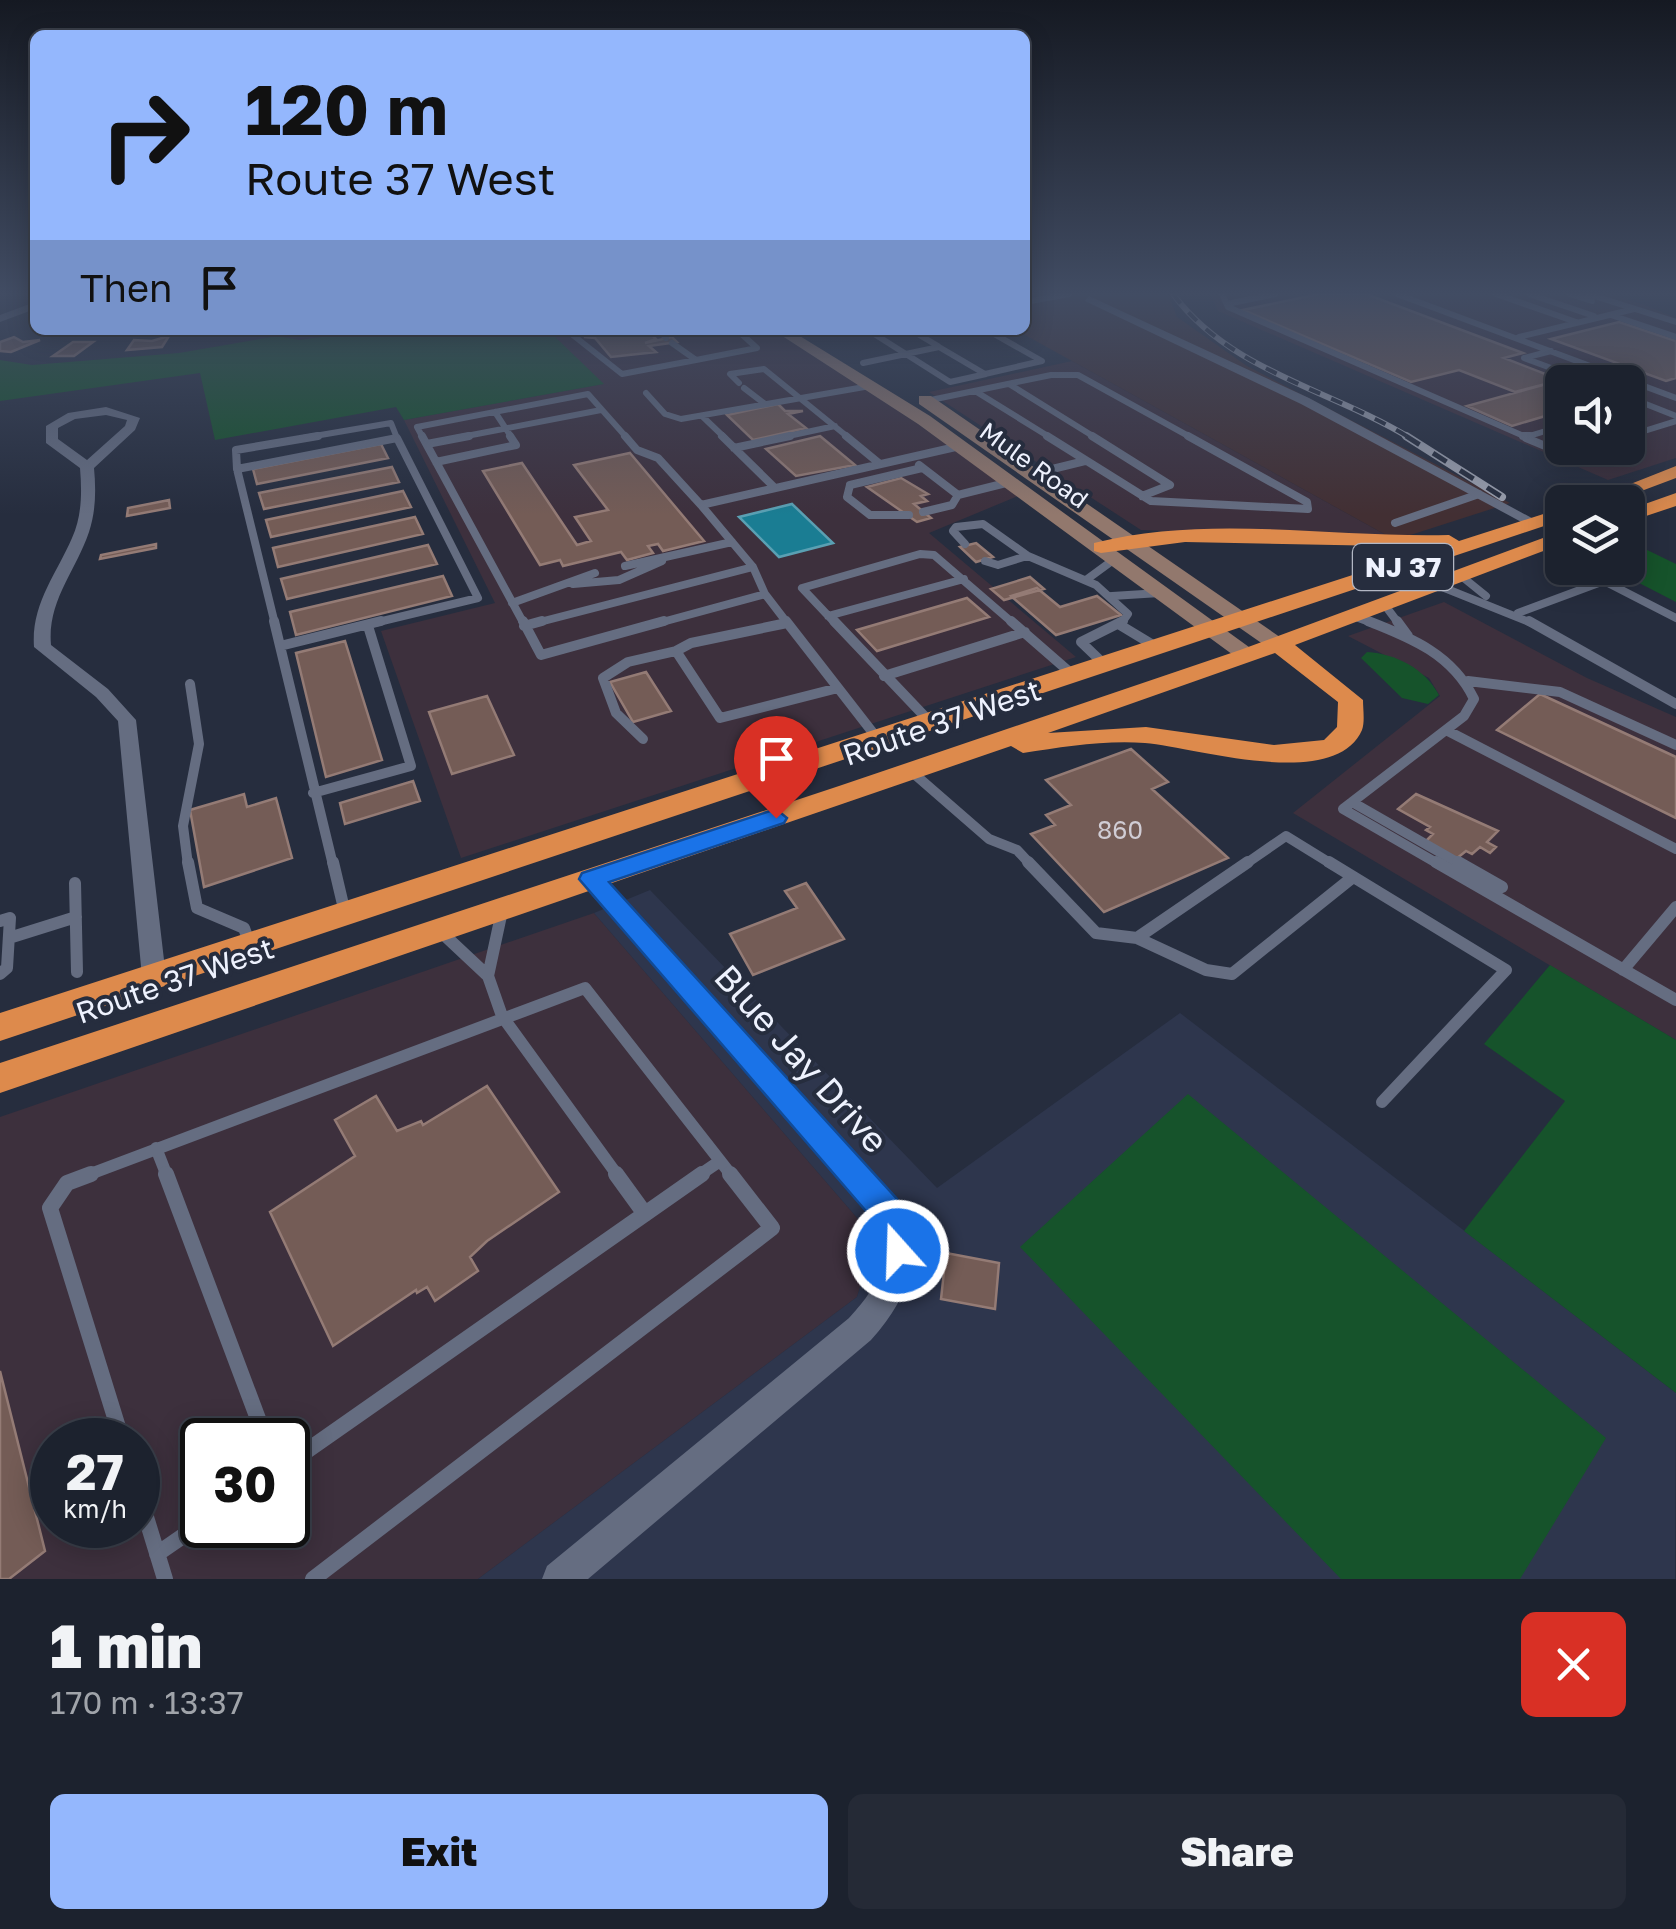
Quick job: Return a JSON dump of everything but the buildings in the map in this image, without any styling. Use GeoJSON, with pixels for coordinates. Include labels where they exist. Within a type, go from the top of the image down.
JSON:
{"type":"FeatureCollection","features":[{"type":"Feature","properties":{"kind":"highway"},"geometry":{"type":"LineString","coordinates":[[1641,485],[1676,472]]}},
{"type":"Feature","properties":{"kind":"highway"},"geometry":{"type":"LineString","coordinates":[[1645,510],[1676,500]]}},
{"type":"Feature","properties":{"kind":"highway","name":"Route 37 West"},"geometry":{"type":"LineString","coordinates":[[0,1027],[1545,519]]}},
{"type":"Feature","properties":{"kind":"highway"},"geometry":{"type":"LineString","coordinates":[[1116,548],[1225,538],[1399,544],[1488,539]]}},
{"type":"Feature","properties":{"kind":"highway","name":"Route 37 West"},"geometry":{"type":"LineString","coordinates":[[0,1078],[911,771],[1278,644],[1545,544]]}},
{"type":"Feature","properties":{"kind":"highway"},"geometry":{"type":"LineString","coordinates":[[954,756],[1101,734],[1152,735],[1277,754],[1314,754],[1337,744],[1350,734],[1356,722],[1351,700],[1278,644]]}},
{"type":"Feature","properties":{"kind":"main road","name":"Mule Road"},"geometry":{"type":"LineString","coordinates":[[841,368],[1011,482],[1278,644]]}},
{"type":"Feature","properties":{"kind":"main road","name":"Mule Road"},"geometry":{"type":"LineString","coordinates":[[871,368],[1036,473],[1163,592],[1248,654]]}},
{"type":"Feature","properties":{"kind":"main road"},"geometry":{"type":"LineString","coordinates":[[903,407],[926,401]]}},
{"type":"Feature","properties":{"kind":"main road"},"geometry":{"type":"LineString","coordinates":[[960,446],[985,439]]}},
{"type":"Feature","properties":{"kind":"street"},"geometry":{"type":"LineString","coordinates":[[1233,368],[1534,522]]}},
{"type":"Feature","properties":{"kind":"street"},"geometry":{"type":"LineString","coordinates":[[87,467],[131,427],[134,418],[124,413],[91,412],[52,426],[51,440],[87,467],[90,498],[80,535],[55,582],[40,635],[43,647],[102,694],[127,720],[154,976]]}},
{"type":"Feature","properties":{"kind":"street","name":"Blue Jay Drive"},"geometry":{"type":"LineString","coordinates":[[560,1579],[860,1328],[888,1300],[898,1271],[898,1251],[886,1210],[591,879]]}},
{"type":"Feature","properties":{"kind":"lane"},"geometry":{"type":"LineString","coordinates":[[614,368],[622,374],[655,368]]}},
{"type":"Feature","properties":{"kind":"lane"},"geometry":{"type":"LineString","coordinates":[[926,368],[950,382],[1015,368]]}},
{"type":"Feature","properties":{"kind":"lane"},"geometry":{"type":"LineString","coordinates":[[974,368],[1010,383],[1170,484],[1142,496]]}},
{"type":"Feature","properties":{"kind":"lane"},"geometry":{"type":"LineString","coordinates":[[1370,368],[1545,445]]}},
{"type":"Feature","properties":{"kind":"lane"},"geometry":{"type":"LineString","coordinates":[[1598,368],[1674,395]]}},
{"type":"Feature","properties":{"kind":"lane"},"geometry":{"type":"LineString","coordinates":[[765,404],[728,376],[764,369],[880,464]]}},
{"type":"Feature","properties":{"kind":"lane"},"geometry":{"type":"LineString","coordinates":[[926,401],[975,390],[1063,373],[1087,378],[1308,502],[1308,509],[1168,504],[1142,496],[975,390]]}},
{"type":"Feature","properties":{"kind":"lane"},"geometry":{"type":"LineString","coordinates":[[646,394],[670,418],[702,416],[870,386]]}},
{"type":"Feature","properties":{"kind":"lane"},"geometry":{"type":"LineString","coordinates":[[765,594],[541,655],[417,427],[588,394],[636,450],[658,458],[701,504],[753,567],[765,594],[878,740]]}},
{"type":"Feature","properties":{"kind":"lane"},"geometry":{"type":"LineString","coordinates":[[1645,403],[1674,395]]}},
{"type":"Feature","properties":{"kind":"lane"},"geometry":{"type":"LineString","coordinates":[[1645,403],[1676,418]]}},
{"type":"Feature","properties":{"kind":"lane"},"geometry":{"type":"LineString","coordinates":[[426,444],[601,410]]}},
{"type":"Feature","properties":{"kind":"lane"},"geometry":{"type":"LineString","coordinates":[[436,462],[516,446],[495,412]]}},
{"type":"Feature","properties":{"kind":"lane"},"geometry":{"type":"LineString","coordinates":[[702,416],[774,488]]}},
{"type":"Feature","properties":{"kind":"lane"},"geometry":{"type":"LineString","coordinates":[[1645,430],[1676,418]]}},
{"type":"Feature","properties":{"kind":"lane"},"geometry":{"type":"LineString","coordinates":[[279,646],[478,598],[391,423],[236,450],[237,468],[313,792],[345,914]]}},
{"type":"Feature","properties":{"kind":"lane"},"geometry":{"type":"LineString","coordinates":[[734,448],[835,426]]}},
{"type":"Feature","properties":{"kind":"lane"},"geometry":{"type":"LineString","coordinates":[[1526,437],[1545,431]]}},
{"type":"Feature","properties":{"kind":"lane"},"geometry":{"type":"LineString","coordinates":[[237,468],[397,438]]}},
{"type":"Feature","properties":{"kind":"lane"},"geometry":{"type":"LineString","coordinates":[[701,504],[960,446]]}},
{"type":"Feature","properties":{"kind":"lane"},"geometry":{"type":"LineString","coordinates":[[909,457],[958,495]]}},
{"type":"Feature","properties":{"kind":"lane"},"geometry":{"type":"LineString","coordinates":[[1036,473],[1085,461]]}},
{"type":"Feature","properties":{"kind":"lane"},"geometry":{"type":"LineString","coordinates":[[850,486],[922,468]]}},
{"type":"Feature","properties":{"kind":"lane"},"geometry":{"type":"LineString","coordinates":[[836,474],[850,486]]}},
{"type":"Feature","properties":{"kind":"lane"},"geometry":{"type":"LineString","coordinates":[[923,512],[952,505],[958,495],[1011,482]]}},
{"type":"Feature","properties":{"kind":"lane"},"geometry":{"type":"LineString","coordinates":[[850,486],[848,497],[870,515],[909,516]]}},
{"type":"Feature","properties":{"kind":"lane"},"geometry":{"type":"LineString","coordinates":[[1395,524],[1480,494]]}},
{"type":"Feature","properties":{"kind":"lane"},"geometry":{"type":"LineString","coordinates":[[965,544],[953,531],[956,527],[982,524],[1028,556],[1086,580],[1111,596],[1128,614],[1120,625],[1081,642],[1106,665]]}},
{"type":"Feature","properties":{"kind":"lane"},"geometry":{"type":"LineString","coordinates":[[626,566],[732,542]]}},
{"type":"Feature","properties":{"kind":"lane"},"geometry":{"type":"LineString","coordinates":[[1086,580],[1116,548]]}},
{"type":"Feature","properties":{"kind":"lane"},"geometry":{"type":"LineString","coordinates":[[930,722],[802,588],[920,554],[934,556],[1074,676]]}},
{"type":"Feature","properties":{"kind":"lane"},"geometry":{"type":"LineString","coordinates":[[984,561],[998,565],[1028,556]]}},
{"type":"Feature","properties":{"kind":"lane"},"geometry":{"type":"LineString","coordinates":[[573,584],[593,585],[652,569],[664,560]]}},
{"type":"Feature","properties":{"kind":"lane"},"geometry":{"type":"LineString","coordinates":[[524,626],[753,567]]}},
{"type":"Feature","properties":{"kind":"lane"},"geometry":{"type":"LineString","coordinates":[[512,603],[596,573]]}},
{"type":"Feature","properties":{"kind":"lane"},"geometry":{"type":"LineString","coordinates":[[1460,575],[1491,600]]}},
{"type":"Feature","properties":{"kind":"lane"},"geometry":{"type":"LineString","coordinates":[[828,616],[964,580]]}},
{"type":"Feature","properties":{"kind":"lane"},"geometry":{"type":"LineString","coordinates":[[1518,613],[1604,581],[1676,618]]}},
{"type":"Feature","properties":{"kind":"lane"},"geometry":{"type":"LineString","coordinates":[[1436,584],[1491,600],[1518,613],[1676,704]]}},
{"type":"Feature","properties":{"kind":"lane"},"geometry":{"type":"LineString","coordinates":[[1111,596],[1163,592]]}},
{"type":"Feature","properties":{"kind":"lane"},"geometry":{"type":"LineString","coordinates":[[1384,604],[1408,636],[1468,681],[1560,692],[1676,745]]}},
{"type":"Feature","properties":{"kind":"lane"},"geometry":{"type":"LineString","coordinates":[[1352,616],[1408,636]]}},
{"type":"Feature","properties":{"kind":"lane"},"geometry":{"type":"LineString","coordinates":[[642,739],[630,732],[602,686],[602,678],[628,662],[676,651],[691,643],[787,622]]}},
{"type":"Feature","properties":{"kind":"lane"},"geometry":{"type":"LineString","coordinates":[[1120,625],[1159,648]]}},
{"type":"Feature","properties":{"kind":"lane"},"geometry":{"type":"LineString","coordinates":[[313,792],[411,766],[368,626]]}},
{"type":"Feature","properties":{"kind":"lane"},"geometry":{"type":"LineString","coordinates":[[884,676],[1025,632]]}},
{"type":"Feature","properties":{"kind":"lane"},"geometry":{"type":"LineString","coordinates":[[676,651],[720,718],[838,688]]}},
{"type":"Feature","properties":{"kind":"lane"},"geometry":{"type":"LineString","coordinates":[[1468,681],[1474,699],[1464,716],[1343,809],[1676,1000]]}},
{"type":"Feature","properties":{"kind":"lane"},"geometry":{"type":"LineString","coordinates":[[190,684],[199,744],[183,826],[192,893],[197,908],[205,914],[237,922],[244,928],[250,945]]}},
{"type":"Feature","properties":{"kind":"lane"},"geometry":{"type":"LineString","coordinates":[[1446,730],[1676,849]]}},
{"type":"Feature","properties":{"kind":"lane"},"geometry":{"type":"LineString","coordinates":[[911,771],[989,839],[1017,850],[1096,933],[1138,938],[1206,970],[1232,974],[1353,877]]}},
{"type":"Feature","properties":{"kind":"lane"},"geometry":{"type":"LineString","coordinates":[[1352,802],[1502,887]]}},
{"type":"Feature","properties":{"kind":"lane"},"geometry":{"type":"LineString","coordinates":[[1138,938],[1286,836],[1506,970],[1382,1102]]}},
{"type":"Feature","properties":{"kind":"lane"},"geometry":{"type":"LineString","coordinates":[[75,883],[77,972]]}},
{"type":"Feature","properties":{"kind":"lane"},"geometry":{"type":"LineString","coordinates":[[1623,970],[1676,908]]}},
{"type":"Feature","properties":{"kind":"lane"},"geometry":{"type":"LineString","coordinates":[[488,976],[502,909]]}},
{"type":"Feature","properties":{"kind":"lane"},"geometry":{"type":"LineString","coordinates":[[9,938],[76,916]]}},
{"type":"Feature","properties":{"kind":"lane"},"geometry":{"type":"LineString","coordinates":[[0,922],[10,918],[7,968],[0,974]]}},
{"type":"Feature","properties":{"kind":"lane"},"geometry":{"type":"LineString","coordinates":[[440,930],[488,976],[502,1016],[645,1214]]}},
{"type":"Feature","properties":{"kind":"lane"},"geometry":{"type":"LineString","coordinates":[[115,1418],[50,1208],[66,1183],[585,988],[772,1228],[313,1579]]}},
{"type":"Feature","properties":{"kind":"lane"},"geometry":{"type":"LineString","coordinates":[[156,1148],[258,1418]]}},
{"type":"Feature","properties":{"kind":"lane"},"geometry":{"type":"LineString","coordinates":[[310,1449],[720,1161]]}},
{"type":"Feature","properties":{"kind":"lane"},"geometry":{"type":"LineString","coordinates":[[157,1554],[180,1538]]}},
{"type":"Feature","properties":{"kind":"lane"},"geometry":{"type":"LineString","coordinates":[[155,1548],[165,1579]]}},
{"type":"Feature","properties":{"kind":"shaded area"},"geometry":{"type":"Polygon","coordinates":[[[586,368],[831,368],[1018,496],[929,533],[1076,657],[461,858],[381,631],[495,603],[404,420],[603,384],[586,368]]]}},
{"type":"Feature","properties":{"kind":"shaded area"},"geometry":{"type":"Polygon","coordinates":[[[1041,368],[1084,368],[1395,540],[1141,530],[929,392],[1041,368]]]}},
{"type":"Feature","properties":{"kind":"shaded area"},"geometry":{"type":"Polygon","coordinates":[[[1084,368],[1250,368],[1510,503],[1395,540],[1084,368]]]}},
{"type":"Feature","properties":{"kind":"shaded area"},"geometry":{"type":"Polygon","coordinates":[[[1349,368],[1545,368],[1545,453],[1349,368]]]}},
{"type":"Feature","properties":{"kind":"shaded area"},"geometry":{"type":"Polygon","coordinates":[[[1645,368],[1676,368],[1676,458],[1608,480],[1573,465],[1645,465],[1645,368]]]}},
{"type":"Feature","properties":{"kind":"shaded area"},"geometry":{"type":"Polygon","coordinates":[[[1444,602],[1587,678],[1676,717],[1676,1040],[1293,813],[1440,696],[1429,678],[1348,636],[1444,602]]]}},
{"type":"Feature","properties":{"kind":"shaded area"},"geometry":{"type":"Polygon","coordinates":[[[650,890],[937,1188],[1180,1013],[1676,1393],[1675,1579],[478,1579],[857,1297],[868,1261],[859,1220],[594,913],[650,890]]]}},
{"type":"Feature","properties":{"kind":"shaded area"},"geometry":{"type":"Polygon","coordinates":[[[594,913],[859,1220],[869,1261],[857,1297],[478,1579],[0,1579],[0,1117],[594,913]]]}},
{"type":"Feature","properties":{"kind":"green space"},"geometry":{"type":"Polygon","coordinates":[[[0,368],[587,368],[604,384],[404,420],[396,407],[215,440],[200,373],[0,401],[0,368]]]}},
{"type":"Feature","properties":{"kind":"green space"},"geometry":{"type":"Polygon","coordinates":[[[1645,549],[1676,564],[1676,602],[1643,585],[1645,549]]]}},
{"type":"Feature","properties":{"kind":"green space"},"geometry":{"type":"Polygon","coordinates":[[[1367,652],[1409,664],[1439,695],[1428,704],[1402,698],[1361,658],[1367,652]]]}},
{"type":"Feature","properties":{"kind":"green space"},"geometry":{"type":"Polygon","coordinates":[[[1550,965],[1676,1040],[1676,1393],[1464,1231],[1565,1101],[1484,1044],[1550,965]]]}},
{"type":"Feature","properties":{"kind":"green space"},"geometry":{"type":"Polygon","coordinates":[[[1188,1094],[1606,1438],[1520,1579],[1341,1579],[1020,1247],[1188,1094]]]}},
{"type":"Feature","properties":{"kind":"water"},"geometry":{"type":"Polygon","coordinates":[[[792,504],[833,543],[779,557],[739,517],[792,504]]]}},
{"type":"Feature","properties":{"kind":"railway"},"geometry":{"type":"LineString","coordinates":[[1265,368],[1410,438]]}},
{"type":"Feature","properties":{"kind":"railway"},"geometry":{"type":"LineString","coordinates":[[1406,436],[1502,497]]}},
{"type":"Feature","properties":{"kind":"route"},"geometry":{"type":"LineString","coordinates":[[776,818],[591,879],[886,1210],[898,1251]]}}]}
